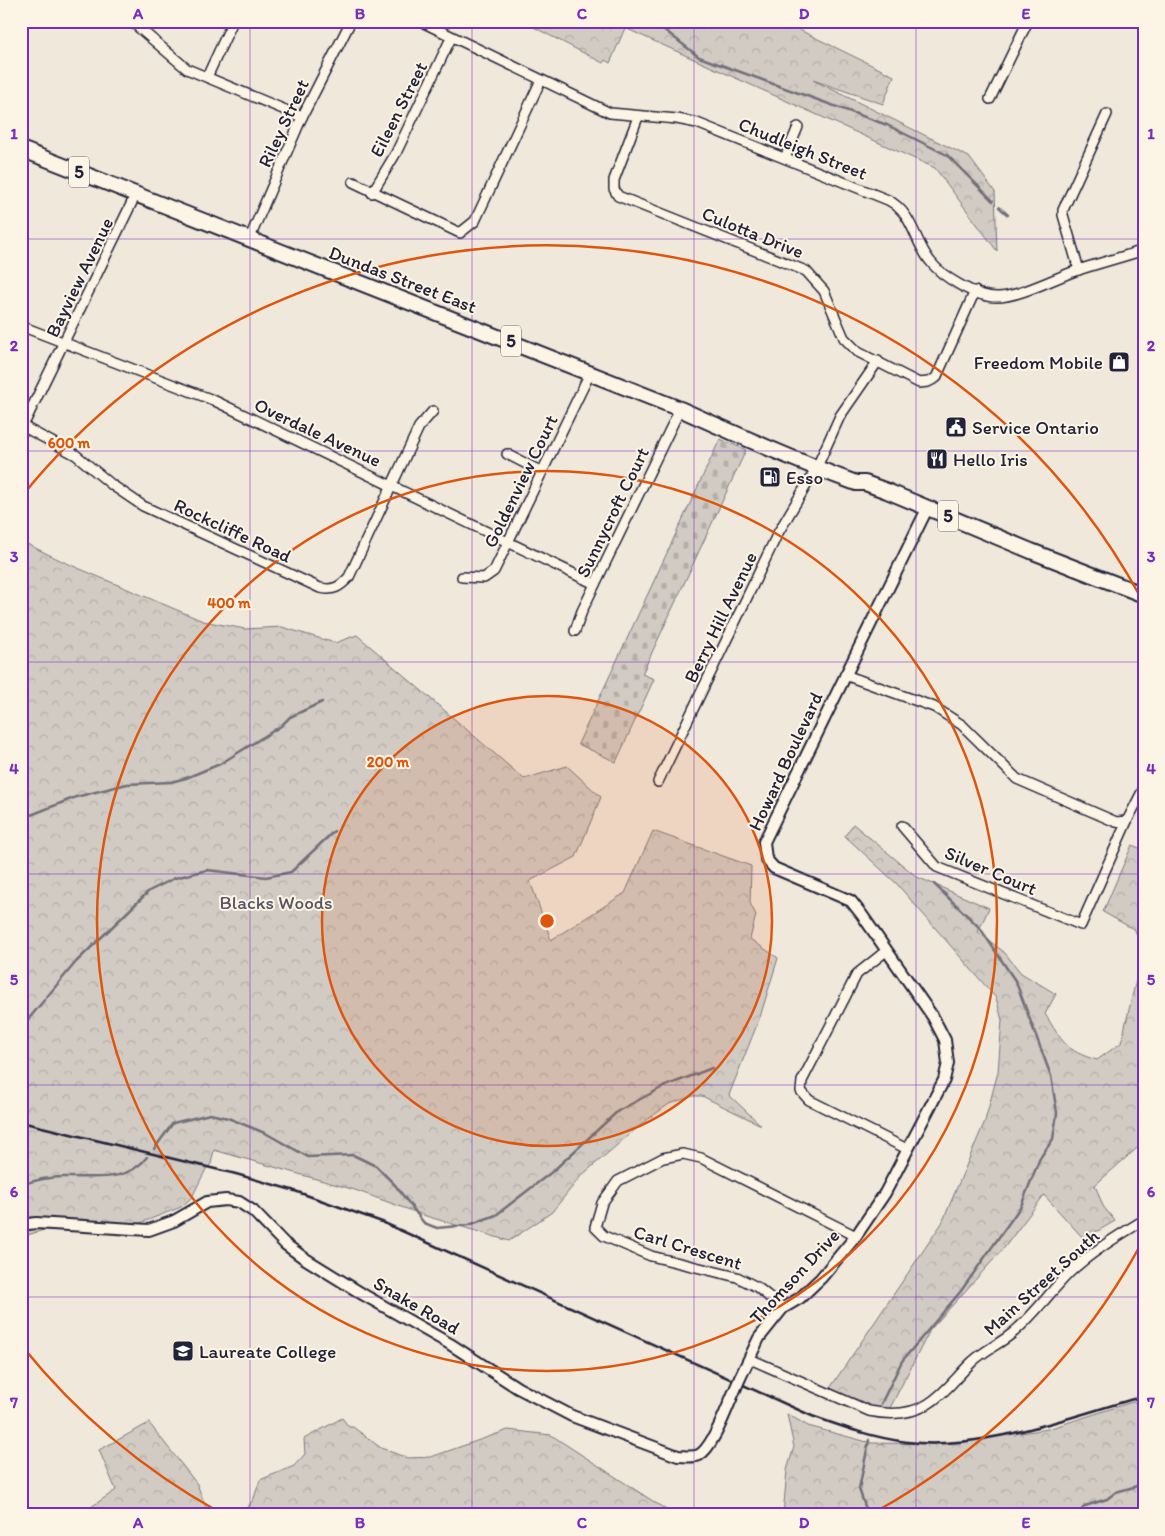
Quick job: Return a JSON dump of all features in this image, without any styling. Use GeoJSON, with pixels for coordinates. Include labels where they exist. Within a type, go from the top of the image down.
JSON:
{"type":"FeatureCollection","features":[{"type":"Feature","properties":{"kind":"main road","name":"Dundas Street East"},"geometry":{"type":"LineString","coordinates":[[21,149],[680,408],[771,448],[783,447],[818,465],[859,476],[865,483],[928,507],[1031,552],[1144,595]]}},
{"type":"Feature","properties":{"kind":"street"},"geometry":{"type":"LineString","coordinates":[[131,21],[186,69],[302,117]]}},
{"type":"Feature","properties":{"kind":"street"},"geometry":{"type":"LineString","coordinates":[[207,77],[233,21]]}},
{"type":"Feature","properties":{"kind":"street","name":"Riley Street"},"geometry":{"type":"LineString","coordinates":[[249,240],[302,117],[351,21]]}},
{"type":"Feature","properties":{"kind":"street","name":"Chudleigh Street"},"geometry":{"type":"LineString","coordinates":[[420,21],[451,38],[610,113],[638,117],[677,118],[697,123],[847,182],[899,206],[908,218],[929,260],[942,275],[975,291],[996,298],[1010,296],[1079,270],[1144,250]]}},
{"type":"Feature","properties":{"kind":"street"},"geometry":{"type":"LineString","coordinates":[[990,98],[1028,21]]}},
{"type":"Feature","properties":{"kind":"street","name":"Eileen Street"},"geometry":{"type":"LineString","coordinates":[[372,192],[396,153],[451,38]]}},
{"type":"Feature","properties":{"kind":"street"},"geometry":{"type":"LineString","coordinates":[[353,182],[460,233],[475,221],[541,80]]}},
{"type":"Feature","properties":{"kind":"street"},"geometry":{"type":"LineString","coordinates":[[1079,270],[1062,215],[1107,114]]}},
{"type":"Feature","properties":{"kind":"street","name":"Culotta Drive"},"geometry":{"type":"LineString","coordinates":[[638,117],[614,180],[614,189],[618,196],[806,271],[824,291],[844,338],[858,352],[919,383],[928,382],[936,378],[975,291]]}},
{"type":"Feature","properties":{"kind":"street"},"geometry":{"type":"LineString","coordinates":[[785,158],[798,127]]}},
{"type":"Feature","properties":{"kind":"street","name":"Bayview Avenue"},"geometry":{"type":"LineString","coordinates":[[22,429],[65,344],[136,194]]}},
{"type":"Feature","properties":{"kind":"street","name":"Overdale Avenue"},"geometry":{"type":"LineString","coordinates":[[21,326],[213,400],[595,584]]}},
{"type":"Feature","properties":{"kind":"street","name":"Berry Hill Avenue"},"geometry":{"type":"LineString","coordinates":[[658,782],[778,533],[818,465],[840,416],[878,361]]}},
{"type":"Feature","properties":{"kind":"street","name":"Goldenview Court"},"geometry":{"type":"LineString","coordinates":[[462,577],[480,578],[490,576],[496,568],[590,373]]}},
{"type":"Feature","properties":{"kind":"street","name":"Sunnycroft Court"},"geometry":{"type":"LineString","coordinates":[[575,631],[595,584],[680,408]]}},
{"type":"Feature","properties":{"kind":"street"},"geometry":{"type":"LineString","coordinates":[[392,486],[418,427],[433,411]]}},
{"type":"Feature","properties":{"kind":"street","name":"Rockcliffe Road"},"geometry":{"type":"LineString","coordinates":[[22,429],[76,455],[112,486],[143,506],[320,588],[330,590],[342,585],[349,578],[392,486]]}},
{"type":"Feature","properties":{"kind":"street"},"geometry":{"type":"LineString","coordinates":[[507,454],[542,472]]}},
{"type":"Feature","properties":{"kind":"street","name":"Howard Boulevard"},"geometry":{"type":"LineString","coordinates":[[885,1193],[944,1080],[948,1063],[945,1040],[934,1017],[851,901],[774,868],[766,859],[764,842],[928,507]]}},
{"type":"Feature","properties":{"kind":"street"},"geometry":{"type":"LineString","coordinates":[[845,675],[934,707],[962,725],[1017,780],[1116,822],[1127,821],[1144,788]]}},
{"type":"Feature","properties":{"kind":"street","name":"Silver Court"},"geometry":{"type":"LineString","coordinates":[[902,826],[937,867],[1081,925],[1127,821]]}},
{"type":"Feature","properties":{"kind":"street"},"geometry":{"type":"LineString","coordinates":[[886,951],[857,974],[847,990],[802,1081],[801,1091],[809,1100],[907,1149]]}},
{"type":"Feature","properties":{"kind":"street","name":"Carl Crescent"},"geometry":{"type":"LineString","coordinates":[[783,1308],[757,1287],[737,1277],[651,1256],[604,1236],[595,1226],[602,1203],[618,1181],[663,1158],[683,1154],[702,1158],[856,1236]]}},
{"type":"Feature","properties":{"kind":"street","name":"Thomson Drive"},"geometry":{"type":"LineString","coordinates":[[750,1359],[759,1338],[783,1308],[800,1298],[821,1278],[856,1236],[885,1193]]}},
{"type":"Feature","properties":{"kind":"street","name":"Snake Road"},"geometry":{"type":"LineString","coordinates":[[21,1225],[36,1223],[150,1230],[174,1221],[207,1202],[226,1200],[238,1202],[253,1211],[285,1244],[304,1258],[450,1344],[518,1388],[581,1420],[678,1456],[691,1457],[700,1455],[710,1443],[750,1359]]}},
{"type":"Feature","properties":{"kind":"street","name":"Main Street South"},"geometry":{"type":"LineString","coordinates":[[750,1359],[869,1411],[888,1414],[908,1412],[927,1405],[946,1392],[973,1361],[1014,1333],[1032,1316],[1076,1267],[1119,1235],[1144,1220]]}},
{"type":"Feature","properties":{"kind":"green space"},"geometry":{"type":"Polygon","coordinates":[[[522,21],[781,21],[894,76],[883,104],[813,80],[969,157],[995,192],[997,251],[935,168],[625,28],[610,63],[605,60],[603,63],[522,21]]]}},
{"type":"Feature","properties":{"kind":"green space"},"geometry":{"type":"Polygon","coordinates":[[[720,439],[746,450],[642,674],[654,679],[616,762],[578,744],[720,439]]]}},
{"type":"Feature","properties":{"kind":"green space","name":"Blacks Woods"},"geometry":{"type":"Polygon","coordinates":[[[21,541],[66,563],[203,621],[245,629],[282,627],[335,643],[357,635],[524,779],[567,766],[601,797],[576,857],[530,881],[551,940],[625,893],[653,831],[751,866],[750,903],[756,915],[750,939],[778,958],[760,1017],[729,1095],[761,1125],[702,1096],[693,1096],[669,1104],[644,1122],[581,1176],[552,1212],[509,1241],[426,1216],[355,1190],[214,1150],[211,1164],[206,1169],[192,1197],[181,1207],[133,1226],[63,1224],[21,1237],[21,541]]]}},
{"type":"Feature","properties":{"kind":"green space"},"geometry":{"type":"Polygon","coordinates":[[[853,824],[917,877],[989,908],[978,932],[1004,952],[1021,973],[1056,994],[1045,1014],[1065,1044],[1086,1057],[1097,1060],[1121,1043],[1143,951],[1135,930],[1103,912],[1132,845],[1144,850],[1144,1142],[1095,1185],[1103,1206],[1115,1221],[1084,1239],[1044,1195],[1004,1248],[930,1330],[889,1410],[855,1405],[830,1388],[942,1223],[985,1121],[998,1072],[1002,1020],[996,998],[897,884],[845,836],[853,824]]]}},
{"type":"Feature","properties":{"kind":"green space"},"geometry":{"type":"Polygon","coordinates":[[[1132,1402],[1144,1402],[1144,1515],[783,1515],[787,1470],[794,1447],[787,1414],[808,1426],[871,1443],[946,1444],[1048,1429],[1132,1402]]]}},
{"type":"Feature","properties":{"kind":"green space"},"geometry":{"type":"Polygon","coordinates":[[[342,1418],[349,1427],[353,1427],[381,1448],[407,1458],[431,1457],[508,1430],[551,1435],[668,1511],[667,1515],[243,1515],[254,1498],[260,1480],[294,1466],[305,1454],[304,1439],[342,1418]]]}},
{"type":"Feature","properties":{"kind":"green space"},"geometry":{"type":"Polygon","coordinates":[[[149,1423],[197,1484],[209,1515],[90,1515],[91,1507],[116,1490],[99,1450],[149,1423]]]}},
{"type":"Feature","properties":{"kind":"waterway"},"geometry":{"type":"LineString","coordinates":[[653,21],[699,57],[887,125],[947,155],[993,201]]}},
{"type":"Feature","properties":{"kind":"waterway"},"geometry":{"type":"LineString","coordinates":[[999,207],[1008,215]]}},
{"type":"Feature","properties":{"kind":"waterway"},"geometry":{"type":"LineString","coordinates":[[21,819],[76,797],[127,784],[171,782],[186,778],[220,764],[281,726],[290,717],[322,702]]}},
{"type":"Feature","properties":{"kind":"waterway"},"geometry":{"type":"LineString","coordinates":[[21,1028],[76,962],[149,891],[175,878],[207,870],[266,877],[291,872],[334,831]]}},
{"type":"Feature","properties":{"kind":"waterway"},"geometry":{"type":"LineString","coordinates":[[881,1404],[902,1361],[961,1291],[1021,1206],[1040,1158],[1053,1139],[1057,1113],[1051,1076],[1016,982],[980,928],[934,884]]}},
{"type":"Feature","properties":{"kind":"waterway"},"geometry":{"type":"LineString","coordinates":[[154,1149],[173,1123],[210,1114],[228,1118],[267,1134],[308,1157],[353,1155],[376,1166],[395,1185],[424,1223],[437,1228],[469,1225],[496,1215],[553,1171],[618,1111],[663,1087],[712,1068]]}},
{"type":"Feature","properties":{"kind":"waterway"},"geometry":{"type":"LineString","coordinates":[[21,1185],[52,1178],[108,1177],[119,1175],[139,1166],[147,1157]]}},
{"type":"Feature","properties":{"kind":"waterway"},"geometry":{"type":"LineString","coordinates":[[868,1515],[859,1489],[869,1440]]}},
{"type":"Feature","properties":{"kind":"waterway"},"geometry":{"type":"LineString","coordinates":[[1077,1515],[1085,1506],[1107,1499],[1116,1492],[1144,1484]]}},
{"type":"Feature","properties":{"kind":"railway"},"geometry":{"type":"LineString","coordinates":[[21,1122],[236,1174],[292,1190],[382,1222],[812,1416],[871,1435],[907,1442],[936,1443],[996,1437],[1057,1422],[1144,1396]]}},
{"type":"Feature","properties":{"kind":"place","name":"Freedom Mobile"},"geometry":{"type":"Point","coordinates":[1119,362]}},
{"type":"Feature","properties":{"kind":"place","name":"Service Ontario"},"geometry":{"type":"Point","coordinates":[956,427]}},
{"type":"Feature","properties":{"kind":"place","name":"Hello Iris"},"geometry":{"type":"Point","coordinates":[937,459]}},
{"type":"Feature","properties":{"kind":"place","name":"Esso"},"geometry":{"type":"Point","coordinates":[770,477]}},
{"type":"Feature","properties":{"kind":"place","name":"Laureate College"},"geometry":{"type":"Point","coordinates":[183,1351]}}]}
